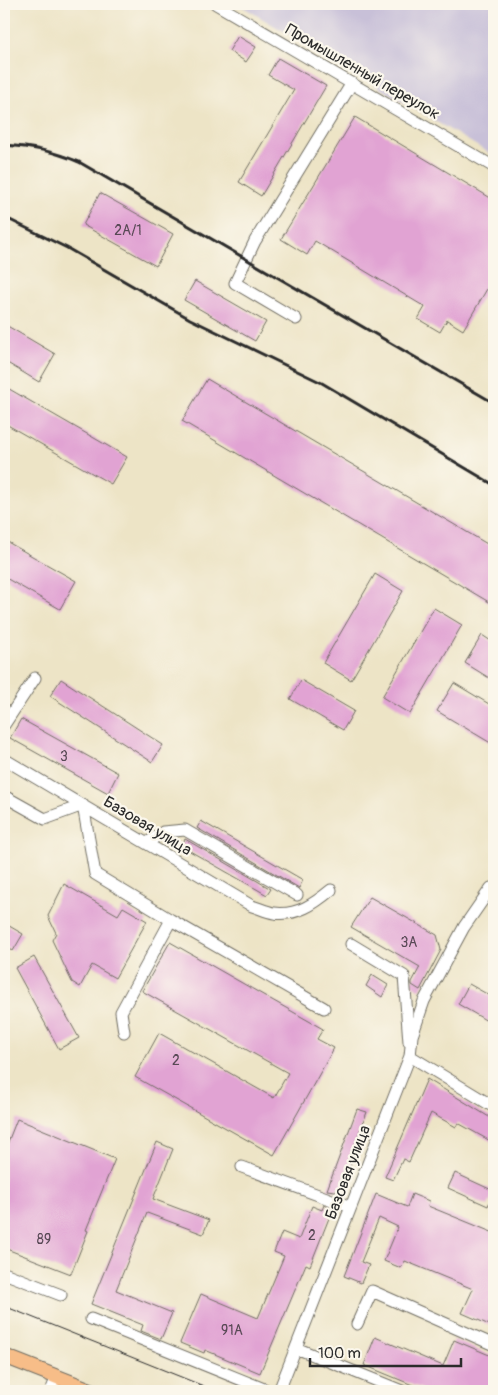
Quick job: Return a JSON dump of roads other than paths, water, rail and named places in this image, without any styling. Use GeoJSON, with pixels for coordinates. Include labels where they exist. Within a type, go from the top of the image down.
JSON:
{"type":"FeatureCollection","features":[{"type":"Feature","properties":{"kind":"main road"},"geometry":{"type":"LineString","coordinates":[[4,1356],[93,1391]]}},
{"type":"Feature","properties":{"kind":"street","name":"Промышленный переулок"},"geometry":{"type":"LineString","coordinates":[[216,4],[494,167]]}},
{"type":"Feature","properties":{"kind":"street"},"geometry":{"type":"LineString","coordinates":[[296,319],[235,283],[255,241],[352,84]]}},
{"type":"Feature","properties":{"kind":"street"},"geometry":{"type":"LineString","coordinates":[[4,725],[34,678]]}},
{"type":"Feature","properties":{"kind":"street","name":"Базовая улица"},"geometry":{"type":"LineString","coordinates":[[4,759],[252,906],[273,913],[293,913],[315,904],[331,890]]}},
{"type":"Feature","properties":{"kind":"street"},"geometry":{"type":"LineString","coordinates":[[4,796],[45,819],[83,805],[95,874],[324,1008]]}},
{"type":"Feature","properties":{"kind":"street"},"geometry":{"type":"LineString","coordinates":[[147,843],[163,832],[185,830],[297,896]]}},
{"type":"Feature","properties":{"kind":"street"},"geometry":{"type":"LineString","coordinates":[[410,1056],[412,1036],[424,1001],[464,927],[491,888],[494,891]]}},
{"type":"Feature","properties":{"kind":"street"},"geometry":{"type":"LineString","coordinates":[[124,1032],[121,1012],[171,920]]}},
{"type":"Feature","properties":{"kind":"street"},"geometry":{"type":"LineString","coordinates":[[351,944],[404,976],[410,1056]]}},
{"type":"Feature","properties":{"kind":"street"},"geometry":{"type":"LineString","coordinates":[[410,1056],[494,1107]]}},
{"type":"Feature","properties":{"kind":"street","name":"Базовая улица"},"geometry":{"type":"LineString","coordinates":[[279,1391],[410,1056]]}},
{"type":"Feature","properties":{"kind":"street"},"geometry":{"type":"LineString","coordinates":[[242,1167],[351,1207]]}},
{"type":"Feature","properties":{"kind":"street"},"geometry":{"type":"LineString","coordinates":[[4,1273],[62,1295]]}},
{"type":"Feature","properties":{"kind":"street"},"geometry":{"type":"LineString","coordinates":[[356,1324],[372,1291],[494,1346]]}},
{"type":"Feature","properties":{"kind":"street"},"geometry":{"type":"LineString","coordinates":[[91,1319],[269,1391]]}},
{"type":"Feature","properties":{"kind":"street"},"geometry":{"type":"LineString","coordinates":[[296,1348],[402,1391]]}},
{"type":"Feature","properties":{"kind":"street"},"geometry":{"type":"LineString","coordinates":[[51,1391],[57,1377]]}},
{"type":"Feature","properties":{"kind":"tram line"},"geometry":{"type":"LineString","coordinates":[[4,1306],[216,1391]]}},
{"type":"Feature","properties":{"kind":"railway"},"geometry":{"type":"LineString","coordinates":[[4,145],[42,150],[79,162],[494,403]]}},
{"type":"Feature","properties":{"kind":"railway"},"geometry":{"type":"LineString","coordinates":[[4,217],[67,248],[190,319],[322,383],[494,485]]}}]}
